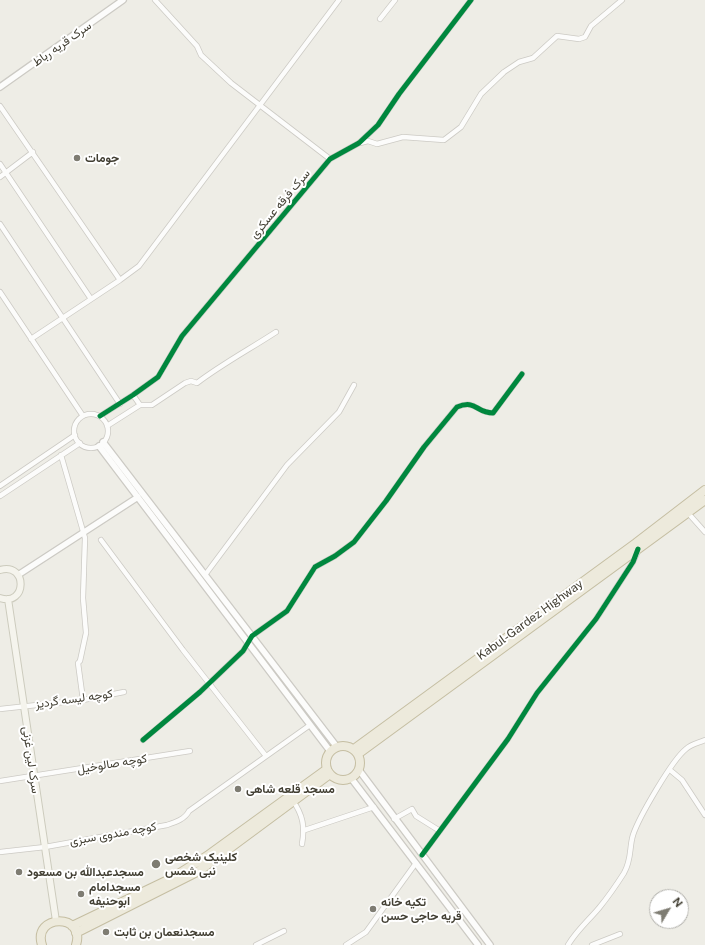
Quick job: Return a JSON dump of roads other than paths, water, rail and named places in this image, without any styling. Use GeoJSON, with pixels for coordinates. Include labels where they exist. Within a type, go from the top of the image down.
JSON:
{"type":"FeatureCollection","features":[{"type":"Feature","properties":{"kind":"highway","name":"Kabul-Gardez Highway"},"geometry":{"type":"LineString","coordinates":[[356,751],[705,490]]}},
{"type":"Feature","properties":{"kind":"highway","name":"Kabul-Gardez Highway"},"geometry":{"type":"LineString","coordinates":[[356,751],[705,500]]}},
{"type":"Feature","properties":{"kind":"highway"},"geometry":{"type":"LineString","coordinates":[[343,746],[356,751],[360,765],[359,770],[351,778],[340,780],[328,771],[326,758],[334,749],[343,746]]}},
{"type":"Feature","properties":{"kind":"highway"},"geometry":{"type":"LineString","coordinates":[[74,929],[199,871],[293,801],[328,771]]}},
{"type":"Feature","properties":{"kind":"highway"},"geometry":{"type":"LineString","coordinates":[[74,929],[172,878],[207,856],[328,771]]}},
{"type":"Feature","properties":{"kind":"highway"},"geometry":{"type":"LineString","coordinates":[[42,945],[41,936],[43,931],[51,923],[62,921],[74,929],[76,945]]}},
{"type":"Feature","properties":{"kind":"main road"},"geometry":{"type":"LineString","coordinates":[[0,570],[10,569],[18,575],[21,585],[17,595],[8,600],[0,598]]}},
{"type":"Feature","properties":{"kind":"main road","name":"سرک لین غزنی"},"geometry":{"type":"LineString","coordinates":[[8,600],[33,776],[56,921]]}},
{"type":"Feature","properties":{"kind":"street","name":"سرک قریه رباط"},"geometry":{"type":"LineString","coordinates":[[0,87],[123,0]]}},
{"type":"Feature","properties":{"kind":"street"},"geometry":{"type":"LineString","coordinates":[[155,0],[197,46],[201,55],[231,83],[260,103],[330,159]]}},
{"type":"Feature","properties":{"kind":"street"},"geometry":{"type":"LineString","coordinates":[[31,339],[139,266],[260,103],[339,0]]}},
{"type":"Feature","properties":{"kind":"street"},"geometry":{"type":"LineString","coordinates":[[380,19],[396,0]]}},
{"type":"Feature","properties":{"kind":"street","name":"سرک فرقه عسکری"},"geometry":{"type":"LineString","coordinates":[[100,416],[133,396],[158,377],[182,336],[330,159],[359,143],[378,125],[399,94],[471,0]]}},
{"type":"Feature","properties":{"kind":"street"},"geometry":{"type":"LineString","coordinates":[[359,143],[368,141],[376,144],[403,137],[444,140],[462,127],[481,94],[504,72],[519,62],[533,58],[557,36],[579,39],[585,37],[591,26],[622,0]]}},
{"type":"Feature","properties":{"kind":"street"},"geometry":{"type":"LineString","coordinates":[[0,106],[120,280]]}},
{"type":"Feature","properties":{"kind":"street"},"geometry":{"type":"LineString","coordinates":[[0,177],[33,152]]}},
{"type":"Feature","properties":{"kind":"street"},"geometry":{"type":"LineString","coordinates":[[0,164],[91,298]]}},
{"type":"Feature","properties":{"kind":"street"},"geometry":{"type":"LineString","coordinates":[[0,224],[120,404]]}},
{"type":"Feature","properties":{"kind":"street"},"geometry":{"type":"LineString","coordinates":[[0,292],[83,416]]}},
{"type":"Feature","properties":{"kind":"street"},"geometry":{"type":"LineString","coordinates":[[108,426],[140,405],[152,405],[185,383],[191,381],[197,383],[276,332]]}},
{"type":"Feature","properties":{"kind":"street"},"geometry":{"type":"LineString","coordinates":[[143,740],[210,683],[243,651],[252,636],[287,611],[315,567],[335,556],[354,542],[386,501],[424,447],[458,407],[465,403],[473,404],[486,414],[493,413],[522,374]]}},
{"type":"Feature","properties":{"kind":"street"},"geometry":{"type":"LineString","coordinates":[[205,575],[287,465],[339,412],[354,385]]}},
{"type":"Feature","properties":{"kind":"street"},"geometry":{"type":"LineString","coordinates":[[133,396],[140,405]]}},
{"type":"Feature","properties":{"kind":"street"},"geometry":{"type":"LineString","coordinates":[[92,414],[100,416],[108,426],[108,435],[101,444],[89,447],[80,443],[75,435],[75,425],[83,416],[92,414]]}},
{"type":"Feature","properties":{"kind":"street"},"geometry":{"type":"LineString","coordinates":[[0,486],[75,435]]}},
{"type":"Feature","properties":{"kind":"street"},"geometry":{"type":"LineString","coordinates":[[0,496],[80,443]]}},
{"type":"Feature","properties":{"kind":"street"},"geometry":{"type":"LineString","coordinates":[[101,444],[252,636],[334,749]]}},
{"type":"Feature","properties":{"kind":"street"},"geometry":{"type":"LineString","coordinates":[[101,444],[138,497],[310,725],[334,749]]}},
{"type":"Feature","properties":{"kind":"street"},"geometry":{"type":"LineString","coordinates":[[61,456],[84,532],[83,598],[86,633],[80,661],[78,662],[83,700]]}},
{"type":"Feature","properties":{"kind":"street"},"geometry":{"type":"LineString","coordinates":[[18,575],[138,497]]}},
{"type":"Feature","properties":{"kind":"street"},"geometry":{"type":"LineString","coordinates":[[688,513],[705,532]]}},
{"type":"Feature","properties":{"kind":"street"},"geometry":{"type":"LineString","coordinates":[[101,540],[266,756],[310,725]]}},
{"type":"Feature","properties":{"kind":"street"},"geometry":{"type":"LineString","coordinates":[[422,855],[508,740],[538,693],[596,619],[633,562],[638,549]]}},
{"type":"Feature","properties":{"kind":"street","name":"کوچه لیسه گردیز"},"geometry":{"type":"LineString","coordinates":[[0,709],[83,700],[124,692]]}},
{"type":"Feature","properties":{"kind":"street"},"geometry":{"type":"LineString","coordinates":[[568,945],[576,932],[600,907],[624,873],[630,858],[633,835],[648,806],[670,770],[684,750],[692,744],[705,740]]}},
{"type":"Feature","properties":{"kind":"street","name":"کوچه صالوخیل"},"geometry":{"type":"LineString","coordinates":[[0,781],[190,751]]}},
{"type":"Feature","properties":{"kind":"street","name":"کوچه مندوی سبزی"},"geometry":{"type":"LineString","coordinates":[[0,852],[45,847],[168,825],[187,816],[189,811],[266,756]]}},
{"type":"Feature","properties":{"kind":"street"},"geometry":{"type":"LineString","coordinates":[[359,770],[394,819],[490,945]]}},
{"type":"Feature","properties":{"kind":"street"},"geometry":{"type":"LineString","coordinates":[[670,770],[682,780],[705,815]]}},
{"type":"Feature","properties":{"kind":"street"},"geometry":{"type":"LineString","coordinates":[[351,778],[478,945]]}},
{"type":"Feature","properties":{"kind":"street"},"geometry":{"type":"LineString","coordinates":[[293,801],[302,813],[305,830],[302,844]]}},
{"type":"Feature","properties":{"kind":"street"},"geometry":{"type":"LineString","coordinates":[[305,830],[374,807]]}},
{"type":"Feature","properties":{"kind":"street"},"geometry":{"type":"LineString","coordinates":[[394,819],[412,809],[416,816],[440,831]]}},
{"type":"Feature","properties":{"kind":"street"},"geometry":{"type":"LineString","coordinates":[[346,945],[366,932],[416,863]]}},
{"type":"Feature","properties":{"kind":"street"},"geometry":{"type":"LineString","coordinates":[[256,945],[284,931]]}},
{"type":"Feature","properties":{"kind":"street"},"geometry":{"type":"LineString","coordinates":[[592,945],[620,934]]}},
{"type":"Feature","properties":{"kind":"place","name":"جومات"},"geometry":{"type":"Point","coordinates":[77,158]}},
{"type":"Feature","properties":{"kind":"place","name":"مسجد قلعه شاهی"},"geometry":{"type":"Point","coordinates":[238,789]}},
{"type":"Feature","properties":{"kind":"place","name":"کلینیک شخصی نبی شمس"},"geometry":{"type":"Point","coordinates":[156,864]}},
{"type":"Feature","properties":{"kind":"place","name":"مسجدعبدالله بن مسعود"},"geometry":{"type":"Point","coordinates":[19,872]}},
{"type":"Feature","properties":{"kind":"place","name":"مسجدامام ابوحنیفه"},"geometry":{"type":"Point","coordinates":[81,894]}},
{"type":"Feature","properties":{"kind":"place","name":"تکیه خانه قریه حاجی حسن"},"geometry":{"type":"Point","coordinates":[373,909]}},
{"type":"Feature","properties":{"kind":"place","name":"مسجدنعمان بن ثابت"},"geometry":{"type":"Point","coordinates":[106,932]}}]}
